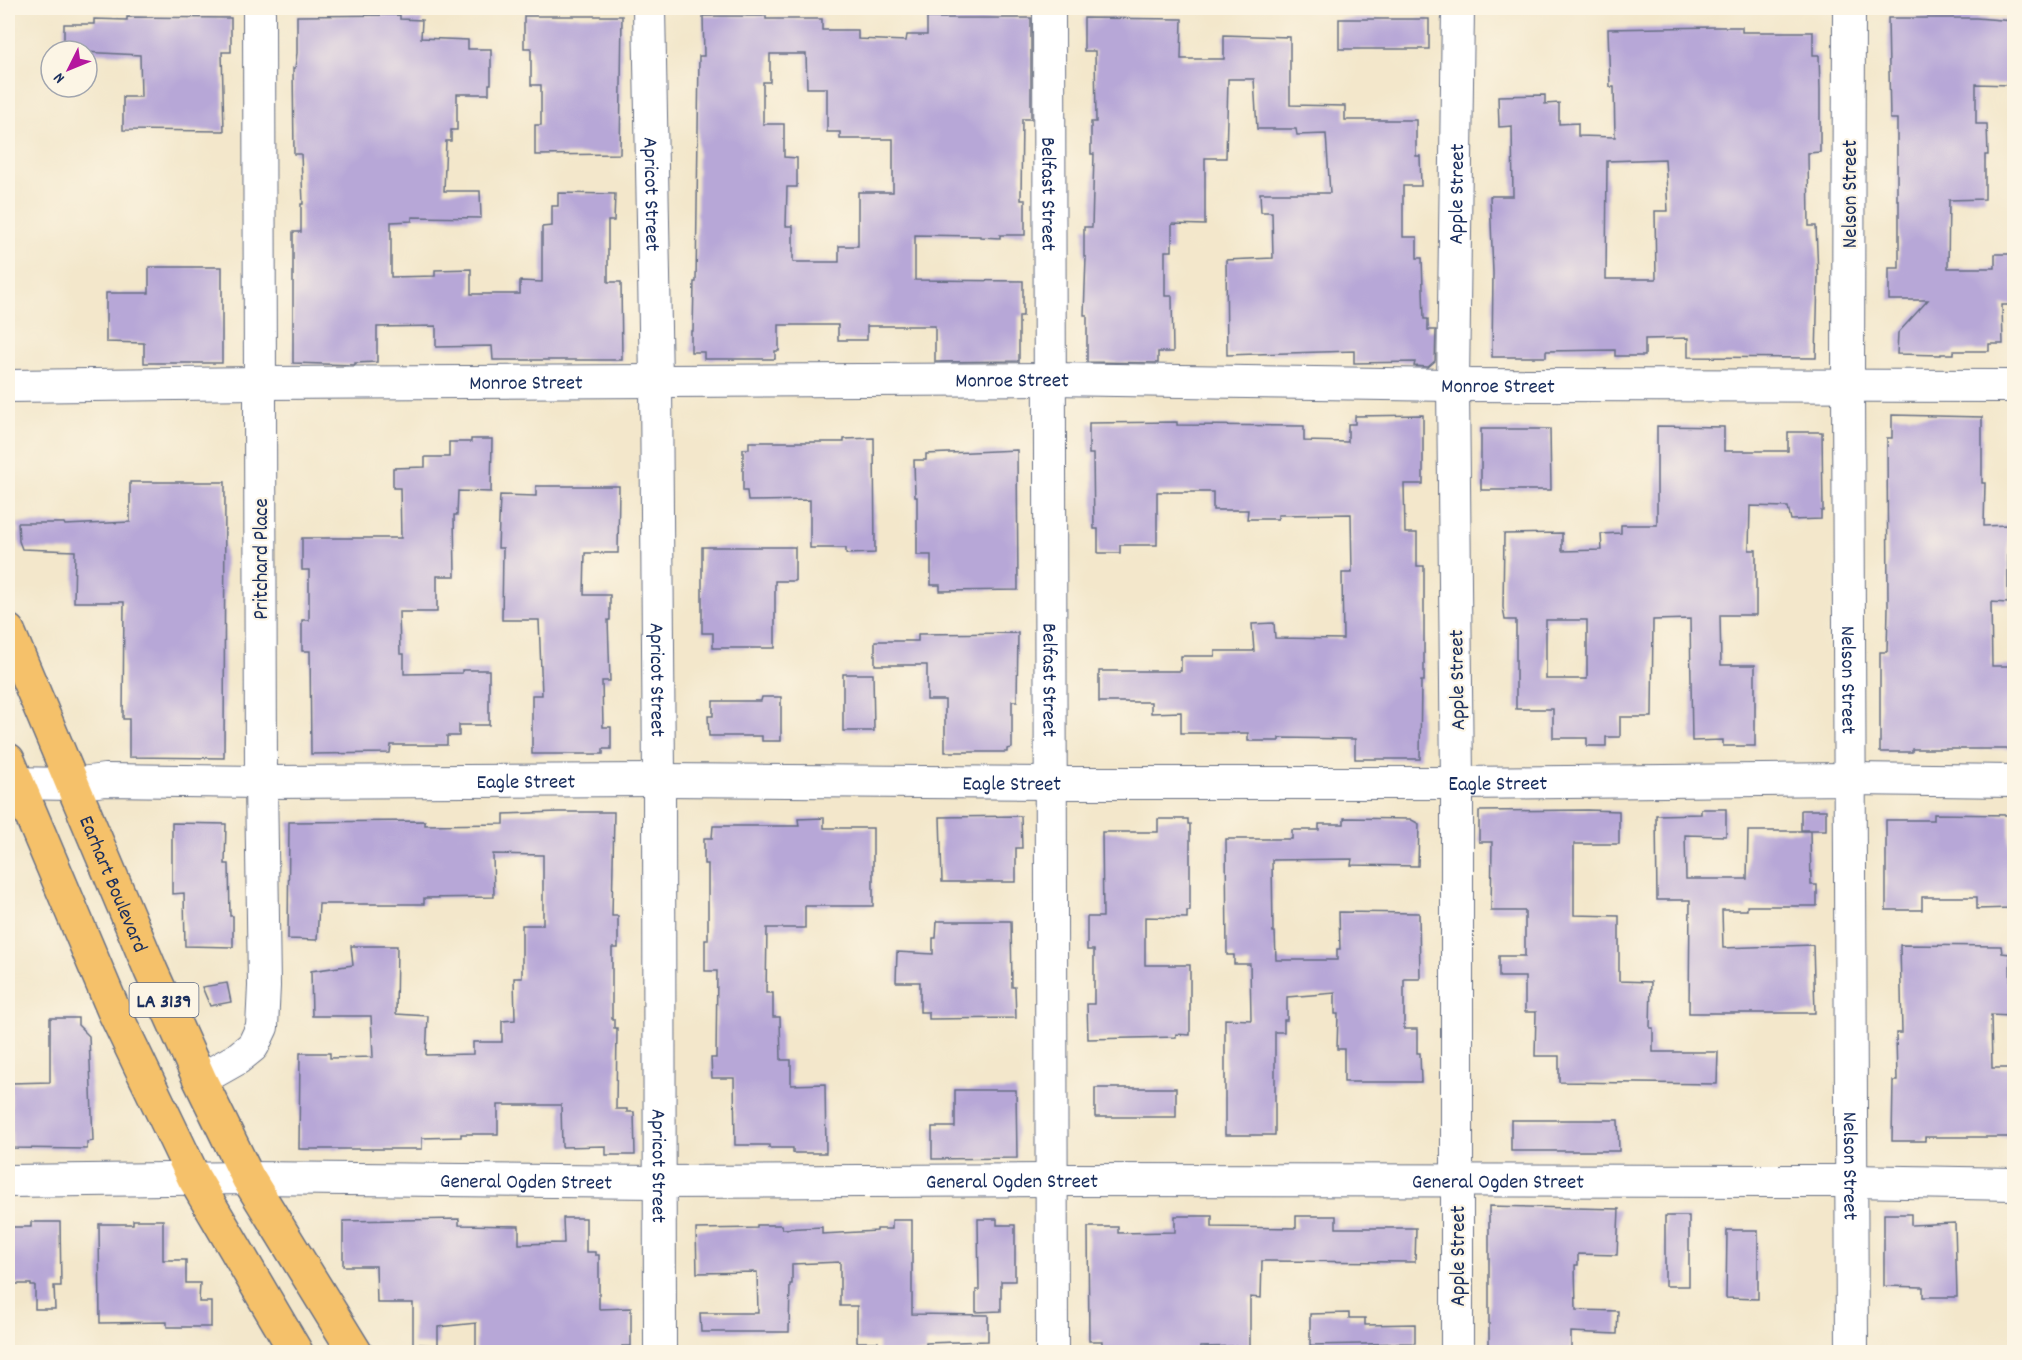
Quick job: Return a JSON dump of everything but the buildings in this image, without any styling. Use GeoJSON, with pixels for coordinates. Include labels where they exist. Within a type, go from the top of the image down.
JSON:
{"type":"FeatureCollection","features":[{"type":"Feature","properties":{"kind":"main road","name":"Earhart Boulevard"},"geometry":{"type":"LineString","coordinates":[[8,631],[151,971],[200,1080],[248,1178],[355,1353]]}},
{"type":"Feature","properties":{"kind":"main road","name":"LA 3139"},"geometry":{"type":"LineString","coordinates":[[11,776],[81,930],[114,1011],[194,1178],[296,1353]]}},
{"type":"Feature","properties":{"kind":"street","name":"Pritchard Place"},"geometry":{"type":"LineString","coordinates":[[200,1080],[237,1059],[252,1046],[262,1027],[264,986],[261,782],[259,8]]}},
{"type":"Feature","properties":{"kind":"street","name":"Apricot Street"},"geometry":{"type":"LineString","coordinates":[[649,8],[656,381],[660,1353]]}},
{"type":"Feature","properties":{"kind":"street","name":"Belfast Street"},"geometry":{"type":"LineString","coordinates":[[1050,8],[1052,1353]]}},
{"type":"Feature","properties":{"kind":"street","name":"Apple Street"},"geometry":{"type":"LineString","coordinates":[[1457,1353],[1457,783],[1453,385],[1458,8]]}},
{"type":"Feature","properties":{"kind":"street","name":"Nelson Street"},"geometry":{"type":"LineString","coordinates":[[1849,8],[1848,386],[1852,1353]]}},
{"type":"Feature","properties":{"kind":"street","name":"Monroe Street"},"geometry":{"type":"LineString","coordinates":[[8,386],[1051,379],[1453,385],[2014,386]]}},
{"type":"Feature","properties":{"kind":"street","name":"Eagle Street"},"geometry":{"type":"LineString","coordinates":[[11,776],[73,784],[105,780],[1052,783],[1457,783],[1851,779],[2014,781]]}},
{"type":"Feature","properties":{"kind":"street","name":"General Ogden Street"},"geometry":{"type":"LineString","coordinates":[[8,1180],[194,1178],[658,1182],[1457,1180],[1851,1181],[2014,1184]]}}]}
